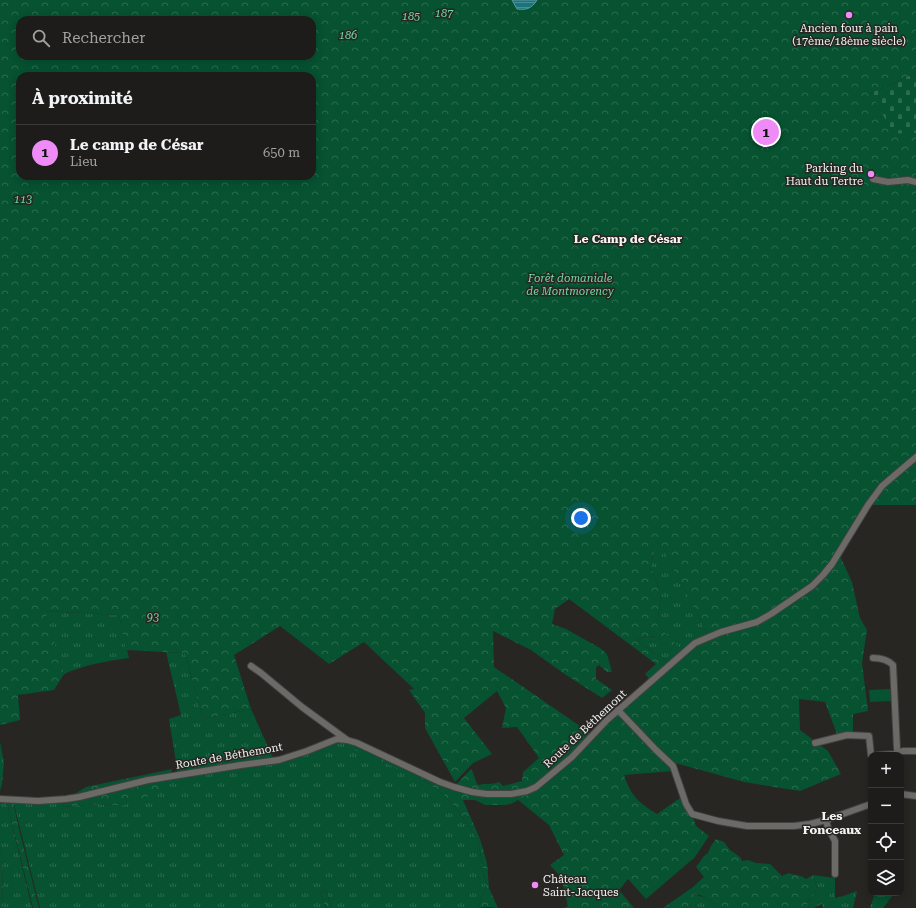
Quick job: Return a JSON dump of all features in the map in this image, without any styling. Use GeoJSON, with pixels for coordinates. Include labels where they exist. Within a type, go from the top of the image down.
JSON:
{"type":"FeatureCollection","features":[{"type":"Feature","properties":{"kind":"street"},"geometry":{"type":"LineString","coordinates":[[873,179],[888,182],[908,180],[916,182]]}},
{"type":"Feature","properties":{"kind":"street","name":"Route de Béthemont"},"geometry":{"type":"LineString","coordinates":[[0,799],[38,801],[79,797],[148,780],[279,760],[337,739],[357,743],[426,776],[472,792],[487,794],[511,794],[527,791],[542,783],[572,757],[607,720],[695,643],[721,632],[757,622],[775,612],[812,586],[824,575],[832,564],[868,505],[882,486],[916,457]]}},
{"type":"Feature","properties":{"kind":"street"},"geometry":{"type":"LineString","coordinates":[[872,658],[881,658],[893,665],[898,752]]}},
{"type":"Feature","properties":{"kind":"street"},"geometry":{"type":"LineString","coordinates":[[251,666],[302,707],[347,740]]}},
{"type":"Feature","properties":{"kind":"street"},"geometry":{"type":"LineString","coordinates":[[618,710],[673,766],[686,804],[692,814],[718,821],[747,826],[794,826],[826,820],[868,805]]}},
{"type":"Feature","properties":{"kind":"street"},"geometry":{"type":"LineString","coordinates":[[815,743],[848,735],[869,736],[871,752]]}},
{"type":"Feature","properties":{"kind":"street"},"geometry":{"type":"LineString","coordinates":[[901,752],[916,751]]}},
{"type":"Feature","properties":{"kind":"street"},"geometry":{"type":"LineString","coordinates":[[904,794],[916,796]]}},
{"type":"Feature","properties":{"kind":"street"},"geometry":{"type":"LineString","coordinates":[[826,820],[834,840],[835,874]]}},
{"type":"Feature","properties":{"kind":"green space","name":"Forêt domaniale de Montmorency"},"geometry":{"type":"Polygon","coordinates":[[[0,0],[512,0],[517,9],[537,0],[916,0],[916,73],[871,93],[910,134],[916,133],[916,505],[868,505],[839,554],[852,582],[860,618],[867,630],[862,663],[868,711],[853,714],[853,735],[838,737],[825,702],[799,699],[800,730],[828,751],[841,774],[800,791],[744,782],[668,761],[674,771],[624,775],[629,788],[636,798],[657,814],[683,796],[696,826],[709,836],[695,857],[646,899],[628,879],[619,890],[634,908],[564,908],[568,906],[561,877],[550,865],[564,855],[549,825],[518,800],[506,805],[485,805],[475,800],[463,800],[481,842],[487,863],[489,888],[498,908],[478,908],[486,885],[478,840],[455,807],[442,793],[423,780],[344,745],[347,740],[450,790],[471,769],[478,785],[499,782],[503,786],[522,781],[523,772],[539,758],[517,727],[502,728],[506,708],[497,691],[464,718],[492,754],[473,763],[455,782],[425,728],[425,713],[409,690],[414,689],[364,642],[329,664],[280,626],[234,655],[251,709],[203,719],[185,653],[126,650],[119,615],[45,611],[64,674],[54,690],[18,695],[20,720],[0,725],[0,0]],[[662,547],[653,553],[651,567],[661,596],[657,625],[684,652],[708,635],[662,547]],[[569,599],[555,609],[552,624],[566,629],[600,648],[607,654],[612,672],[607,672],[599,665],[596,667],[596,679],[612,690],[602,698],[531,650],[493,631],[494,667],[593,735],[651,681],[645,674],[656,664],[569,599]],[[647,636],[636,640],[671,664],[677,658],[657,637],[647,636]]]}},
{"type":"Feature","properties":{"kind":"green space"},"geometry":{"type":"Polygon","coordinates":[[[916,73],[916,133],[893,133],[871,93],[916,73]]]}},
{"type":"Feature","properties":{"kind":"green space"},"geometry":{"type":"Polygon","coordinates":[[[662,546],[708,635],[684,653],[657,625],[661,596],[651,567],[653,553],[662,546]]]}},
{"type":"Feature","properties":{"kind":"green space"},"geometry":{"type":"Polygon","coordinates":[[[44,611],[119,615],[129,658],[112,660],[80,668],[64,674],[44,611]]]}},
{"type":"Feature","properties":{"kind":"green space"},"geometry":{"type":"Polygon","coordinates":[[[647,636],[657,637],[678,658],[671,664],[636,640],[647,636]]]}},
{"type":"Feature","properties":{"kind":"green space"},"geometry":{"type":"Polygon","coordinates":[[[166,652],[185,653],[203,719],[251,709],[274,760],[327,743],[347,740],[423,780],[442,793],[455,807],[478,840],[486,885],[478,908],[332,908],[326,890],[320,893],[326,908],[40,908],[13,800],[66,799],[63,807],[99,804],[121,806],[170,776],[177,775],[169,719],[181,715],[166,652]]]}},
{"type":"Feature","properties":{"kind":"green space"},"geometry":{"type":"Polygon","coordinates":[[[890,689],[891,701],[870,702],[869,690],[890,689]]]}},
{"type":"Feature","properties":{"kind":"green space"},"geometry":{"type":"Polygon","coordinates":[[[0,742],[4,763],[0,791],[0,742]]]}},
{"type":"Feature","properties":{"kind":"green space"},"geometry":{"type":"Polygon","coordinates":[[[172,769],[170,776],[161,792],[121,806],[99,804],[63,807],[66,799],[86,787],[172,769]]]}},
{"type":"Feature","properties":{"kind":"green space"},"geometry":{"type":"Polygon","coordinates":[[[0,799],[6,799],[32,908],[3,908],[2,854],[0,847],[0,799]]]}},
{"type":"Feature","properties":{"kind":"green space"},"geometry":{"type":"Polygon","coordinates":[[[6,799],[13,800],[39,908],[33,908],[6,799]]]}},
{"type":"Feature","properties":{"kind":"green space"},"geometry":{"type":"Polygon","coordinates":[[[716,839],[724,842],[730,850],[740,857],[742,861],[748,860],[756,863],[770,864],[782,876],[789,873],[802,876],[806,879],[813,875],[817,889],[807,904],[809,908],[721,908],[700,895],[693,894],[698,901],[687,908],[663,908],[693,887],[704,877],[696,867],[708,853],[716,839]]]}},
{"type":"Feature","properties":{"kind":"green space"},"geometry":{"type":"Polygon","coordinates":[[[0,847],[2,854],[3,908],[0,908],[0,847]]]}},
{"type":"Feature","properties":{"kind":"green space"},"geometry":{"type":"Polygon","coordinates":[[[813,875],[835,878],[835,898],[857,891],[853,908],[823,908],[822,904],[814,908],[809,908],[807,904],[817,889],[813,875]]]}},
{"type":"Feature","properties":{"kind":"green space"},"geometry":{"type":"Polygon","coordinates":[[[326,890],[332,908],[326,908],[320,893],[326,890]]]}},
{"type":"Feature","properties":{"kind":"green space"},"geometry":{"type":"Polygon","coordinates":[[[693,894],[703,897],[721,908],[687,908],[691,906],[693,894]]]}},
{"type":"Feature","properties":{"kind":"green space"},"geometry":{"type":"Polygon","coordinates":[[[874,896],[892,896],[883,908],[870,908],[874,896]]]}},
{"type":"Feature","properties":{"kind":"water"},"geometry":{"type":"Polygon","coordinates":[[[512,0],[537,0],[531,7],[517,9],[512,0]]]}},
{"type":"Feature","properties":{"kind":"place","name":"Ancien four à pain (17ème/18ème siècle)"},"geometry":{"type":"Point","coordinates":[849,15]}},
{"type":"Feature","properties":{"kind":"place","name":"Le camp de César"},"geometry":{"type":"Point","coordinates":[766,132]}},
{"type":"Feature","properties":{"kind":"place","name":"Parking du Haut du Tertre"},"geometry":{"type":"Point","coordinates":[871,174]}},
{"type":"Feature","properties":{"kind":"place","name":"Château Saint-Jacques"},"geometry":{"type":"Point","coordinates":[535,885]}},
{"type":"Feature","properties":{"kind":"district","name":"Le Camp de César"},"geometry":{"type":"Point","coordinates":[628,239]}},
{"type":"Feature","properties":{"kind":"district","name":"Les Fonceaux"},"geometry":{"type":"Point","coordinates":[832,823]}},
{"type":"Feature","properties":{"kind":"park label","name":"187"},"geometry":{"type":"Point","coordinates":[444,13]}},
{"type":"Feature","properties":{"kind":"park label","name":"185"},"geometry":{"type":"Point","coordinates":[411,16]}},
{"type":"Feature","properties":{"kind":"park label","name":"186"},"geometry":{"type":"Point","coordinates":[348,35]}},
{"type":"Feature","properties":{"kind":"park label","name":"113"},"geometry":{"type":"Point","coordinates":[23,199]}},
{"type":"Feature","properties":{"kind":"park label","name":"93"},"geometry":{"type":"Point","coordinates":[153,617]}}]}
